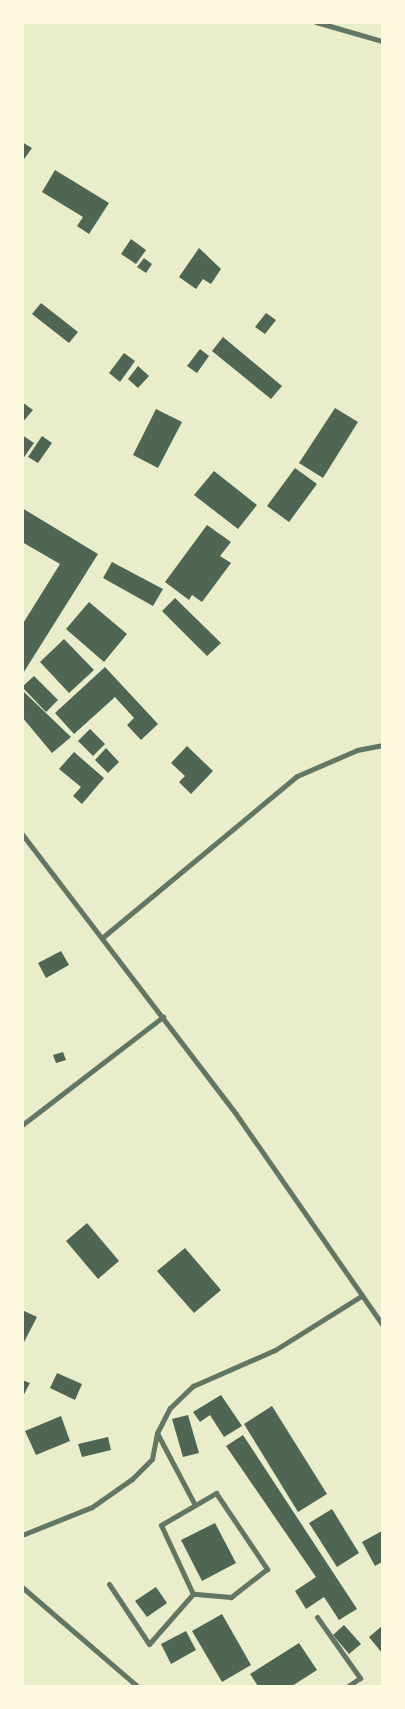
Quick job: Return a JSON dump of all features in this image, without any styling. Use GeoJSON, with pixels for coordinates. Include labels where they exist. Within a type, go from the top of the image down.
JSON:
{"type":"FeatureCollection","features":[{"type":"Feature","properties":{"kind":"street"},"geometry":{"type":"LineString","coordinates":[[316,22],[382,41]]}},
{"type":"Feature","properties":{"kind":"street"},"geometry":{"type":"LineString","coordinates":[[103,937],[297,776],[356,750],[382,745]]}},
{"type":"Feature","properties":{"kind":"street"},"geometry":{"type":"LineString","coordinates":[[22,834],[103,937],[236,1114],[382,1324]]}},
{"type":"Feature","properties":{"kind":"street"},"geometry":{"type":"LineString","coordinates":[[22,1125],[163,1017]]}},
{"type":"Feature","properties":{"kind":"street"},"geometry":{"type":"LineString","coordinates":[[22,1536],[92,1507],[132,1479],[152,1459],[157,1433],[170,1408],[193,1386],[275,1350],[361,1296]]}},
{"type":"Feature","properties":{"kind":"street"},"geometry":{"type":"LineString","coordinates":[[157,1433],[194,1505]]}},
{"type":"Feature","properties":{"kind":"street"},"geometry":{"type":"LineString","coordinates":[[216,1493],[267,1569],[231,1597],[193,1594],[161,1524],[216,1493]]}},
{"type":"Feature","properties":{"kind":"street"},"geometry":{"type":"LineString","coordinates":[[110,1584],[149,1644],[193,1594]]}},
{"type":"Feature","properties":{"kind":"street"},"geometry":{"type":"LineString","coordinates":[[22,1587],[137,1686]]}},
{"type":"Feature","properties":{"kind":"street"},"geometry":{"type":"LineString","coordinates":[[317,1617],[360,1678],[348,1686]]}},
{"type":"Feature","properties":{"kind":"building"},"geometry":{"type":"Polygon","coordinates":[[[22,142],[32,148],[22,162],[22,142]]]}},
{"type":"Feature","properties":{"kind":"building"},"geometry":{"type":"Polygon","coordinates":[[[55,170],[109,203],[89,234],[77,226],[83,217],[42,192],[55,170]]]}},
{"type":"Feature","properties":{"kind":"building"},"geometry":{"type":"Polygon","coordinates":[[[131,239],[146,250],[136,264],[121,254],[131,239]]]}},
{"type":"Feature","properties":{"kind":"building"},"geometry":{"type":"Polygon","coordinates":[[[199,248],[221,269],[211,284],[203,279],[196,289],[179,277],[199,248]]]}},
{"type":"Feature","properties":{"kind":"building"},"geometry":{"type":"Polygon","coordinates":[[[144,258],[152,264],[146,273],[137,267],[144,258]]]}},
{"type":"Feature","properties":{"kind":"building"},"geometry":{"type":"Polygon","coordinates":[[[41,303],[78,332],[69,343],[32,314],[41,303]]]}},
{"type":"Feature","properties":{"kind":"building"},"geometry":{"type":"Polygon","coordinates":[[[266,313],[276,320],[265,334],[255,327],[266,313]]]}},
{"type":"Feature","properties":{"kind":"building"},"geometry":{"type":"Polygon","coordinates":[[[223,337],[282,386],[271,399],[212,351],[223,337]]]}},
{"type":"Feature","properties":{"kind":"building"},"geometry":{"type":"Polygon","coordinates":[[[200,349],[209,356],[197,373],[187,366],[200,349]]]}},
{"type":"Feature","properties":{"kind":"building"},"geometry":{"type":"Polygon","coordinates":[[[124,353],[135,361],[120,382],[109,373],[124,353]]]}},
{"type":"Feature","properties":{"kind":"building"},"geometry":{"type":"Polygon","coordinates":[[[138,366],[149,376],[138,388],[128,379],[138,366]]]}},
{"type":"Feature","properties":{"kind":"building"},"geometry":{"type":"Polygon","coordinates":[[[22,402],[33,410],[22,423],[22,402]]]}},
{"type":"Feature","properties":{"kind":"building"},"geometry":{"type":"Polygon","coordinates":[[[335,408],[358,422],[323,478],[299,463],[335,408]]]}},
{"type":"Feature","properties":{"kind":"building"},"geometry":{"type":"Polygon","coordinates":[[[156,409],[182,422],[158,468],[133,455],[156,409]]]}},
{"type":"Feature","properties":{"kind":"building"},"geometry":{"type":"Polygon","coordinates":[[[22,435],[34,443],[22,460],[22,435]]]}},
{"type":"Feature","properties":{"kind":"building"},"geometry":{"type":"Polygon","coordinates":[[[42,436],[52,443],[38,463],[28,457],[42,436]]]}},
{"type":"Feature","properties":{"kind":"building"},"geometry":{"type":"Polygon","coordinates":[[[295,468],[317,484],[289,522],[267,506],[295,468]]]}},
{"type":"Feature","properties":{"kind":"building"},"geometry":{"type":"Polygon","coordinates":[[[214,471],[257,505],[238,529],[194,495],[214,471]]]}},
{"type":"Feature","properties":{"kind":"building"},"geometry":{"type":"Polygon","coordinates":[[[22,508],[98,554],[22,675],[22,625],[60,564],[22,542],[22,508]]]}},
{"type":"Feature","properties":{"kind":"building"},"geometry":{"type":"Polygon","coordinates":[[[207,525],[231,542],[220,556],[231,563],[202,602],[192,595],[189,600],[165,582],[207,525]]]}},
{"type":"Feature","properties":{"kind":"building"},"geometry":{"type":"Polygon","coordinates":[[[112,562],[163,589],[153,606],[103,578],[112,562]]]}},
{"type":"Feature","properties":{"kind":"building"},"geometry":{"type":"Polygon","coordinates":[[[175,598],[221,643],[207,656],[162,611],[175,598]]]}},
{"type":"Feature","properties":{"kind":"building"},"geometry":{"type":"Polygon","coordinates":[[[89,602],[127,634],[104,662],[66,629],[89,602]]]}},
{"type":"Feature","properties":{"kind":"building"},"geometry":{"type":"Polygon","coordinates":[[[64,639],[94,670],[69,693],[40,662],[64,639]]]}},
{"type":"Feature","properties":{"kind":"building"},"geometry":{"type":"Polygon","coordinates":[[[105,667],[158,724],[141,740],[127,725],[134,718],[115,697],[74,734],[55,713],[105,667]]]}},
{"type":"Feature","properties":{"kind":"building"},"geometry":{"type":"Polygon","coordinates":[[[34,676],[58,700],[46,712],[22,687],[34,676]]]}},
{"type":"Feature","properties":{"kind":"building"},"geometry":{"type":"Polygon","coordinates":[[[24,692],[71,737],[52,753],[22,717],[24,692]]]}},
{"type":"Feature","properties":{"kind":"building"},"geometry":{"type":"Polygon","coordinates":[[[90,729],[105,744],[93,756],[78,741],[90,729]]]}},
{"type":"Feature","properties":{"kind":"building"},"geometry":{"type":"Polygon","coordinates":[[[187,746],[213,771],[191,794],[179,782],[185,776],[171,763],[187,746]]]}},
{"type":"Feature","properties":{"kind":"building"},"geometry":{"type":"Polygon","coordinates":[[[106,748],[119,762],[108,773],[95,760],[106,748]]]}},
{"type":"Feature","properties":{"kind":"building"},"geometry":{"type":"Polygon","coordinates":[[[74,752],[104,778],[82,804],[73,796],[81,787],[59,769],[74,752]]]}},
{"type":"Feature","properties":{"kind":"building"},"geometry":{"type":"Polygon","coordinates":[[[61,951],[69,965],[46,978],[38,963],[61,951]]]}},
{"type":"Feature","properties":{"kind":"building"},"geometry":{"type":"Polygon","coordinates":[[[63,1052],[66,1060],[56,1063],[53,1055],[63,1052]]]}},
{"type":"Feature","properties":{"kind":"building"},"geometry":{"type":"Polygon","coordinates":[[[87,1223],[119,1261],[98,1279],[66,1241],[87,1223]]]}},
{"type":"Feature","properties":{"kind":"building"},"geometry":{"type":"Polygon","coordinates":[[[185,1248],[221,1290],[194,1313],[157,1271],[185,1248]]]}},
{"type":"Feature","properties":{"kind":"building"},"geometry":{"type":"Polygon","coordinates":[[[22,1310],[37,1317],[22,1346],[22,1310]]]}},
{"type":"Feature","properties":{"kind":"building"},"geometry":{"type":"Polygon","coordinates":[[[57,1373],[82,1384],[75,1400],[50,1388],[57,1373]]]}},
{"type":"Feature","properties":{"kind":"building"},"geometry":{"type":"Polygon","coordinates":[[[22,1380],[30,1383],[22,1398],[22,1380]]]}},
{"type":"Feature","properties":{"kind":"building"},"geometry":{"type":"Polygon","coordinates":[[[221,1395],[242,1426],[224,1437],[210,1415],[200,1422],[193,1412],[221,1395]]]}},
{"type":"Feature","properties":{"kind":"building"},"geometry":{"type":"Polygon","coordinates":[[[272,1406],[327,1494],[298,1512],[244,1424],[272,1406]]]}},
{"type":"Feature","properties":{"kind":"building"},"geometry":{"type":"Polygon","coordinates":[[[188,1415],[199,1453],[183,1457],[172,1419],[188,1415]]]}},
{"type":"Feature","properties":{"kind":"building"},"geometry":{"type":"Polygon","coordinates":[[[61,1416],[70,1441],[36,1455],[25,1431],[61,1416]]]}},
{"type":"Feature","properties":{"kind":"building"},"geometry":{"type":"Polygon","coordinates":[[[243,1435],[357,1609],[339,1620],[324,1597],[306,1609],[295,1591],[316,1577],[226,1446],[243,1435]]]}},
{"type":"Feature","properties":{"kind":"building"},"geometry":{"type":"Polygon","coordinates":[[[108,1437],[111,1450],[82,1457],[78,1444],[108,1437]]]}},
{"type":"Feature","properties":{"kind":"building"},"geometry":{"type":"Polygon","coordinates":[[[332,1509],[359,1553],[337,1567],[309,1523],[332,1509]]]}},
{"type":"Feature","properties":{"kind":"building"},"geometry":{"type":"Polygon","coordinates":[[[215,1523],[236,1563],[202,1581],[181,1540],[215,1523]]]}},
{"type":"Feature","properties":{"kind":"building"},"geometry":{"type":"Polygon","coordinates":[[[382,1531],[382,1562],[375,1566],[362,1542],[382,1531]]]}},
{"type":"Feature","properties":{"kind":"building"},"geometry":{"type":"Polygon","coordinates":[[[156,1587],[167,1603],[147,1617],[135,1601],[156,1587]]]}},
{"type":"Feature","properties":{"kind":"building"},"geometry":{"type":"Polygon","coordinates":[[[222,1614],[251,1665],[222,1682],[192,1631],[222,1614]]]}},
{"type":"Feature","properties":{"kind":"building"},"geometry":{"type":"Polygon","coordinates":[[[344,1625],[361,1644],[349,1654],[333,1635],[344,1625]]]}},
{"type":"Feature","properties":{"kind":"building"},"geometry":{"type":"Polygon","coordinates":[[[382,1626],[382,1653],[369,1637],[382,1626]]]}},
{"type":"Feature","properties":{"kind":"building"},"geometry":{"type":"Polygon","coordinates":[[[186,1631],[196,1650],[171,1664],[161,1644],[186,1631]]]}},
{"type":"Feature","properties":{"kind":"building"},"geometry":{"type":"Polygon","coordinates":[[[299,1643],[317,1670],[292,1686],[258,1686],[250,1674],[299,1643]]]}}]}
